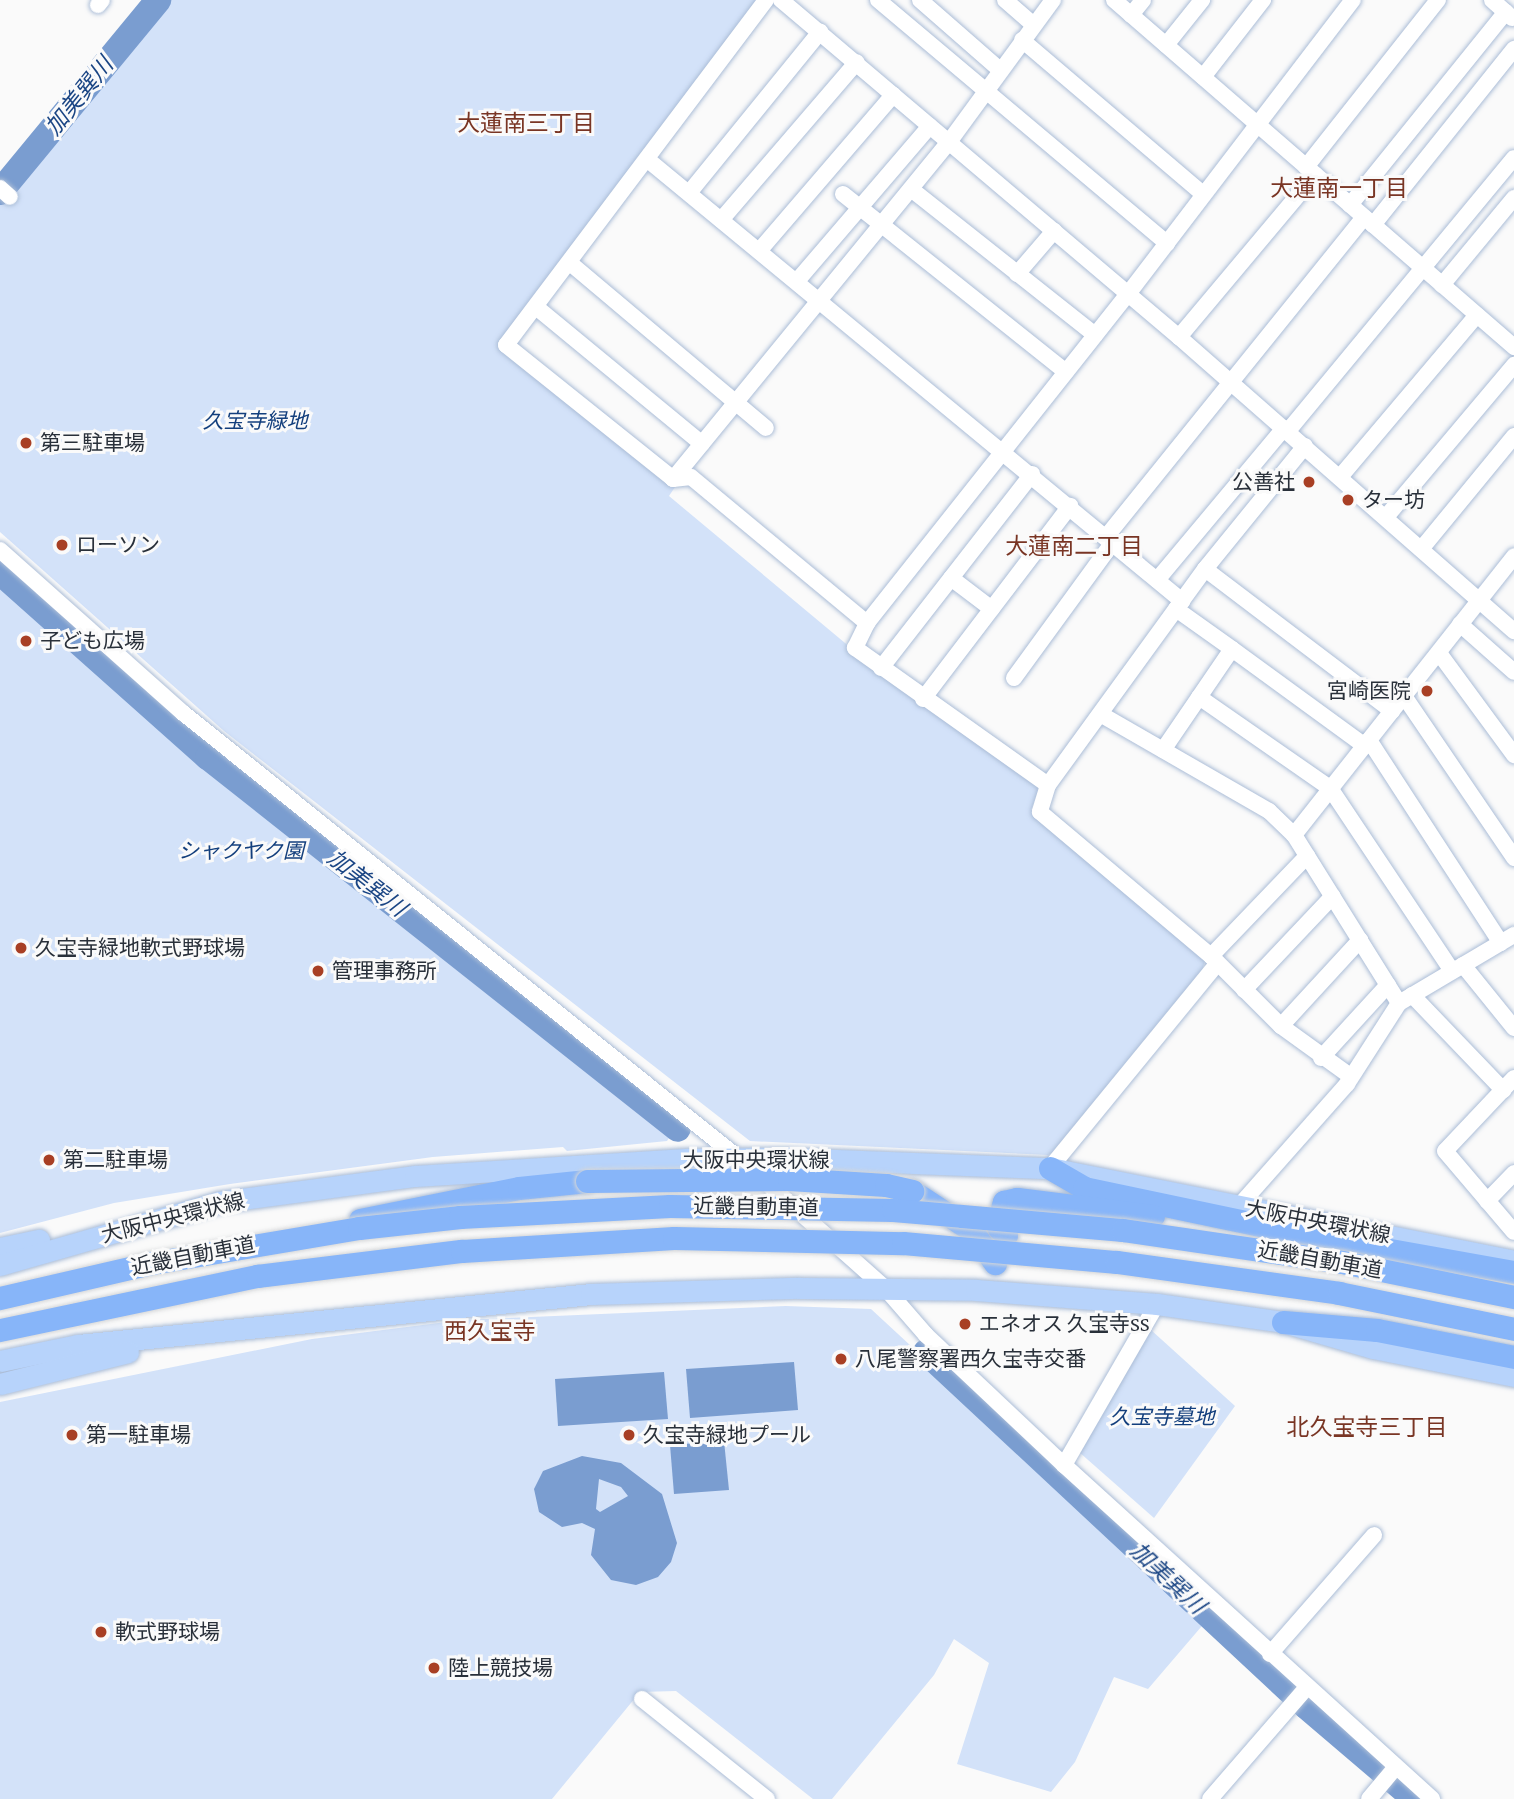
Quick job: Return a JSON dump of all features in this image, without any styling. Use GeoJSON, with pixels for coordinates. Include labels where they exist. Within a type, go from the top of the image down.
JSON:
{"type":"FeatureCollection","features":[{"type":"Feature","properties":{"kind":"highway"},"geometry":{"type":"LineString","coordinates":[[1050,1168],[1084,1188],[1312,1236]]}},
{"type":"Feature","properties":{"kind":"highway"},"geometry":{"type":"LineString","coordinates":[[251,1244],[481,1195],[587,1181],[789,1179],[886,1185],[912,1191],[971,1230],[995,1263]]}},
{"type":"Feature","properties":{"kind":"highway"},"geometry":{"type":"LineString","coordinates":[[1006,1235],[999,1228],[1004,1202],[1017,1199],[1513,1264]]}},
{"type":"Feature","properties":{"kind":"highway","name":"近畿自動車道"},"geometry":{"type":"LineString","coordinates":[[0,1298],[251,1244],[460,1217],[569,1210],[708,1206],[893,1210],[1228,1244],[1514,1297]]}},
{"type":"Feature","properties":{"kind":"highway","name":"近畿自動車道"},"geometry":{"type":"LineString","coordinates":[[0,1330],[257,1276],[462,1251],[674,1238],[903,1242],[1117,1262],[1339,1293],[1514,1329]]}},
{"type":"Feature","properties":{"kind":"highway"},"geometry":{"type":"LineString","coordinates":[[1283,1322],[1377,1329],[1505,1355]]}},
{"type":"Feature","properties":{"kind":"main road","name":"大阪中央環状線"},"geometry":{"type":"LineString","coordinates":[[0,1265],[219,1202],[415,1176],[740,1159],[1050,1168],[1513,1264]]}},
{"type":"Feature","properties":{"kind":"main road"},"geometry":{"type":"LineString","coordinates":[[0,1248],[219,1202]]}},
{"type":"Feature","properties":{"kind":"main road"},"geometry":{"type":"LineString","coordinates":[[0,1361],[78,1345],[181,1338],[591,1294],[886,1289],[975,1290],[1157,1304],[1283,1322],[1373,1348],[1514,1376]]}},
{"type":"Feature","properties":{"kind":"main road"},"geometry":{"type":"LineString","coordinates":[[0,1384],[181,1338]]}},
{"type":"Feature","properties":{"kind":"street"},"geometry":{"type":"LineString","coordinates":[[766,0],[649,160],[506,345],[673,480],[691,477],[867,623]]}},
{"type":"Feature","properties":{"kind":"street"},"geometry":{"type":"LineString","coordinates":[[781,0],[1180,337],[1514,631]]}},
{"type":"Feature","properties":{"kind":"street"},"geometry":{"type":"LineString","coordinates":[[878,0],[984,92],[1167,243]]}},
{"type":"Feature","properties":{"kind":"street"},"geometry":{"type":"LineString","coordinates":[[920,0],[1000,70]]}},
{"type":"Feature","properties":{"kind":"street"},"geometry":{"type":"LineString","coordinates":[[1005,0],[1034,25]]}},
{"type":"Feature","properties":{"kind":"street"},"geometry":{"type":"LineString","coordinates":[[673,480],[881,228],[949,142],[1053,0]]}},
{"type":"Feature","properties":{"kind":"street"},"geometry":{"type":"LineString","coordinates":[[1114,0],[1514,347]]}},
{"type":"Feature","properties":{"kind":"street"},"geometry":{"type":"LineString","coordinates":[[1131,15],[1143,0]]}},
{"type":"Feature","properties":{"kind":"street"},"geometry":{"type":"LineString","coordinates":[[1166,45],[1202,0]]}},
{"type":"Feature","properties":{"kind":"street"},"geometry":{"type":"LineString","coordinates":[[1203,77],[1263,0]]}},
{"type":"Feature","properties":{"kind":"street"},"geometry":{"type":"LineString","coordinates":[[1048,785],[923,699],[855,648],[867,623],[1128,294],[1353,0]]}},
{"type":"Feature","properties":{"kind":"street"},"geometry":{"type":"LineString","coordinates":[[1180,337],[1311,171],[1438,0]]}},
{"type":"Feature","properties":{"kind":"street"},"geometry":{"type":"LineString","coordinates":[[1350,205],[1510,16],[1492,0]]}},
{"type":"Feature","properties":{"kind":"street"},"geometry":{"type":"LineString","coordinates":[[689,193],[820,32]]}},
{"type":"Feature","properties":{"kind":"street"},"geometry":{"type":"LineString","coordinates":[[1023,40],[1203,194]]}},
{"type":"Feature","properties":{"kind":"street"},"geometry":{"type":"LineString","coordinates":[[1014,678],[1110,540],[1228,380],[1514,50]]}},
{"type":"Feature","properties":{"kind":"street"},"geometry":{"type":"LineString","coordinates":[[722,220],[857,62]]}},
{"type":"Feature","properties":{"kind":"street"},"geometry":{"type":"LineString","coordinates":[[759,251],[893,94]]}},
{"type":"Feature","properties":{"kind":"street"},"geometry":{"type":"LineString","coordinates":[[797,281],[930,126]]}},
{"type":"Feature","properties":{"kind":"street"},"geometry":{"type":"LineString","coordinates":[[1157,580],[1514,158]]}},
{"type":"Feature","properties":{"kind":"street"},"geometry":{"type":"LineString","coordinates":[[649,160],[1003,449],[1157,580],[1179,605],[1232,649],[1367,743],[1508,943],[1457,968],[1405,999],[1350,1076],[1239,1206]]}},
{"type":"Feature","properties":{"kind":"street"},"geometry":{"type":"LineString","coordinates":[[1442,285],[1514,195],[1497,178]]}},
{"type":"Feature","properties":{"kind":"street"},"geometry":{"type":"LineString","coordinates":[[911,189],[1096,335]]}},
{"type":"Feature","properties":{"kind":"street"},"geometry":{"type":"LineString","coordinates":[[843,194],[881,228],[1066,372]]}},
{"type":"Feature","properties":{"kind":"street"},"geometry":{"type":"LineString","coordinates":[[1017,274],[1054,230]]}},
{"type":"Feature","properties":{"kind":"street"},"geometry":{"type":"LineString","coordinates":[[570,262],[766,428]]}},
{"type":"Feature","properties":{"kind":"street"},"geometry":{"type":"LineString","coordinates":[[536,307],[702,444]]}},
{"type":"Feature","properties":{"kind":"street"},"geometry":{"type":"LineString","coordinates":[[1340,477],[1477,315]]}},
{"type":"Feature","properties":{"kind":"street"},"geometry":{"type":"LineString","coordinates":[[1386,517],[1514,365]]}},
{"type":"Feature","properties":{"kind":"street"},"geometry":{"type":"LineString","coordinates":[[1422,548],[1514,436]]}},
{"type":"Feature","properties":{"kind":"street"},"geometry":{"type":"LineString","coordinates":[[1305,446],[1205,569],[1102,715],[1048,785],[1040,812],[1214,960],[1281,1026],[1321,1058],[1350,1076]]}},
{"type":"Feature","properties":{"kind":"street"},"geometry":{"type":"LineString","coordinates":[[881,667],[1032,474]]}},
{"type":"Feature","properties":{"kind":"street"},"geometry":{"type":"LineString","coordinates":[[923,699],[1070,506]]}},
{"type":"Feature","properties":{"kind":"street"},"geometry":{"type":"LineString","coordinates":[[0,550],[204,731],[740,1159],[886,1289],[926,1335],[1270,1654],[1300,1694],[1390,1773],[1432,1799]]}},
{"type":"Feature","properties":{"kind":"street"},"geometry":{"type":"LineString","coordinates":[[1294,835],[1514,556]]}},
{"type":"Feature","properties":{"kind":"street"},"geometry":{"type":"LineString","coordinates":[[1205,569],[1392,711]]}},
{"type":"Feature","properties":{"kind":"street"},"geometry":{"type":"LineString","coordinates":[[951,578],[992,609]]}},
{"type":"Feature","properties":{"kind":"street"},"geometry":{"type":"LineString","coordinates":[[1460,624],[1514,672]]}},
{"type":"Feature","properties":{"kind":"street"},"geometry":{"type":"LineString","coordinates":[[1163,750],[1232,649]]}},
{"type":"Feature","properties":{"kind":"street"},"geometry":{"type":"LineString","coordinates":[[1439,653],[1514,755]]}},
{"type":"Feature","properties":{"kind":"street"},"geometry":{"type":"LineString","coordinates":[[1404,696],[1514,858]]}},
{"type":"Feature","properties":{"kind":"street"},"geometry":{"type":"LineString","coordinates":[[1199,697],[1330,789],[1457,968],[1514,1028]]}},
{"type":"Feature","properties":{"kind":"street"},"geometry":{"type":"LineString","coordinates":[[1102,715],[1269,811],[1294,835],[1388,985],[1508,1084],[1445,1150],[1514,1232],[1513,1264]]}},
{"type":"Feature","properties":{"kind":"street"},"geometry":{"type":"LineString","coordinates":[[1050,1168],[1214,960],[1307,856]]}},
{"type":"Feature","properties":{"kind":"street"},"geometry":{"type":"LineString","coordinates":[[1244,990],[1333,896]]}},
{"type":"Feature","properties":{"kind":"street"},"geometry":{"type":"LineString","coordinates":[[1281,1026],[1360,940]]}},
{"type":"Feature","properties":{"kind":"street"},"geometry":{"type":"LineString","coordinates":[[1321,1058],[1388,985]]}},
{"type":"Feature","properties":{"kind":"street"},"geometry":{"type":"LineString","coordinates":[[1487,1200],[1514,1172]]}},
{"type":"Feature","properties":{"kind":"street"},"geometry":{"type":"LineString","coordinates":[[1064,1465],[1157,1304]]}},
{"type":"Feature","properties":{"kind":"street"},"geometry":{"type":"LineString","coordinates":[[1270,1654],[1374,1535]]}},
{"type":"Feature","properties":{"kind":"street"},"geometry":{"type":"LineString","coordinates":[[1210,1799],[1300,1694]]}},
{"type":"Feature","properties":{"kind":"street"},"geometry":{"type":"LineString","coordinates":[[642,1699],[767,1799]]}},
{"type":"Feature","properties":{"kind":"street"},"geometry":{"type":"LineString","coordinates":[[1369,1799],[1390,1773]]}},
{"type":"Feature","properties":{"kind":"green space","name":"久宝寺緑地"},"geometry":{"type":"Polygon","coordinates":[[[161,0],[758,0],[499,346],[675,487],[669,496],[857,653],[1040,786],[1031,810],[1205,960],[1200,979],[1056,1151],[1048,1155],[750,1141],[224,731],[0,532],[0,201],[161,0]]]}},
{"type":"Feature","properties":{"kind":"green space","name":"シャクヤク園"},"geometry":{"type":"Polygon","coordinates":[[[0,578],[204,758],[675,1129],[667,1141],[567,1151],[563,1147],[433,1157],[230,1184],[114,1203],[0,1233],[0,578]]]}},
{"type":"Feature","properties":{"kind":"green space"},"geometry":{"type":"Polygon","coordinates":[[[786,1306],[871,1309],[1207,1620],[1148,1689],[1114,1677],[1075,1762],[1051,1792],[957,1764],[989,1663],[954,1639],[934,1675],[832,1799],[813,1799],[676,1691],[640,1692],[552,1799],[0,1799],[0,1402],[312,1339],[462,1320],[786,1306]]]}},
{"type":"Feature","properties":{"kind":"green space","name":"久宝寺墓地"},"geometry":{"type":"Polygon","coordinates":[[[1151,1330],[1235,1406],[1154,1518],[1079,1452],[1151,1330]]]}},
{"type":"Feature","properties":{"kind":"water"},"geometry":{"type":"Polygon","coordinates":[[[794,1362],[798,1410],[690,1418],[686,1369],[794,1362]]]}},
{"type":"Feature","properties":{"kind":"water"},"geometry":{"type":"Polygon","coordinates":[[[664,1372],[668,1419],[558,1426],[555,1379],[664,1372]]]}},
{"type":"Feature","properties":{"kind":"water"},"geometry":{"type":"Polygon","coordinates":[[[724,1441],[729,1490],[674,1494],[670,1445],[724,1441]]]}},
{"type":"Feature","properties":{"kind":"water"},"geometry":{"type":"Polygon","coordinates":[[[582,1456],[621,1463],[662,1494],[677,1543],[671,1562],[658,1577],[636,1585],[611,1580],[591,1555],[595,1529],[582,1523],[562,1527],[539,1512],[534,1489],[543,1471],[582,1456]],[[599,1479],[596,1509],[600,1512],[628,1496],[621,1487],[599,1479]]]}},
{"type":"Feature","properties":{"kind":"waterway","name":"加美巽川"},"geometry":{"type":"LineString","coordinates":[[0,192],[158,0]]}},
{"type":"Feature","properties":{"kind":"waterway","name":"加美巽川"},"geometry":{"type":"LineString","coordinates":[[0,572],[208,757],[678,1129]]}},
{"type":"Feature","properties":{"kind":"waterway","name":"加美巽川"},"geometry":{"type":"LineString","coordinates":[[926,1352],[1306,1706],[1415,1799]]}},
{"type":"Feature","properties":{"kind":"place","name":"第三駐車場"},"geometry":{"type":"Point","coordinates":[26,443]}},
{"type":"Feature","properties":{"kind":"place","name":"公善社"},"geometry":{"type":"Point","coordinates":[1309,482]}},
{"type":"Feature","properties":{"kind":"place","name":"ター坊"},"geometry":{"type":"Point","coordinates":[1348,500]}},
{"type":"Feature","properties":{"kind":"place","name":"ローソン"},"geometry":{"type":"Point","coordinates":[62,545]}},
{"type":"Feature","properties":{"kind":"place","name":"子ども広場"},"geometry":{"type":"Point","coordinates":[26,641]}},
{"type":"Feature","properties":{"kind":"place","name":"宮崎医院"},"geometry":{"type":"Point","coordinates":[1427,691]}},
{"type":"Feature","properties":{"kind":"place","name":"久宝寺緑地軟式野球場"},"geometry":{"type":"Point","coordinates":[21,948]}},
{"type":"Feature","properties":{"kind":"place","name":"管理事務所"},"geometry":{"type":"Point","coordinates":[318,971]}},
{"type":"Feature","properties":{"kind":"place","name":"第二駐車場"},"geometry":{"type":"Point","coordinates":[49,1160]}},
{"type":"Feature","properties":{"kind":"place","name":"エネオス 久宝寺SS"},"geometry":{"type":"Point","coordinates":[965,1324]}},
{"type":"Feature","properties":{"kind":"place","name":"八尾警察署西久宝寺交番"},"geometry":{"type":"Point","coordinates":[841,1359]}},
{"type":"Feature","properties":{"kind":"place","name":"第一駐車場"},"geometry":{"type":"Point","coordinates":[72,1435]}},
{"type":"Feature","properties":{"kind":"place","name":"久宝寺緑地プール"},"geometry":{"type":"Point","coordinates":[629,1435]}},
{"type":"Feature","properties":{"kind":"place","name":"軟式野球場"},"geometry":{"type":"Point","coordinates":[101,1632]}},
{"type":"Feature","properties":{"kind":"place","name":"陸上競技場"},"geometry":{"type":"Point","coordinates":[434,1668]}},
{"type":"Feature","properties":{"kind":"district","name":"大蓮南三丁目"},"geometry":{"type":"Point","coordinates":[526,123]}},
{"type":"Feature","properties":{"kind":"district","name":"大蓮南一丁目"},"geometry":{"type":"Point","coordinates":[1339,188]}},
{"type":"Feature","properties":{"kind":"district","name":"大蓮南二丁目"},"geometry":{"type":"Point","coordinates":[1074,546]}},
{"type":"Feature","properties":{"kind":"district","name":"西久宝寺"},"geometry":{"type":"Point","coordinates":[490,1331]}},
{"type":"Feature","properties":{"kind":"district","name":"北久宝寺三丁目"},"geometry":{"type":"Point","coordinates":[1367,1427]}}]}
